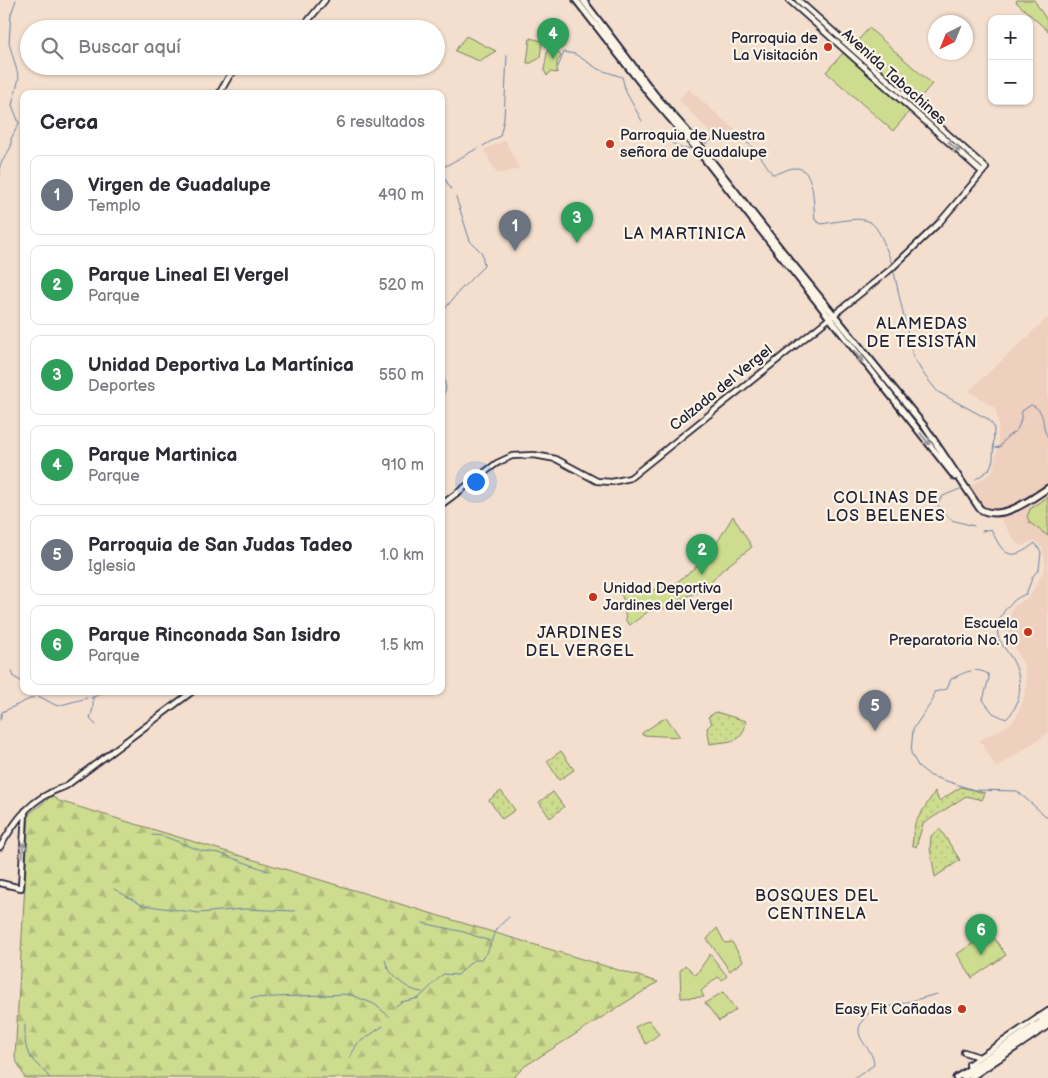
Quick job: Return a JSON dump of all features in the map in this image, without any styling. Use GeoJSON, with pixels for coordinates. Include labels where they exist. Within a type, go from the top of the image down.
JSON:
{"type":"FeatureCollection","features":[{"type":"Feature","properties":{"kind":"main road"},"geometry":{"type":"LineString","coordinates":[[576,0],[652,95],[698,146],[901,396],[947,457],[961,483]]}},
{"type":"Feature","properties":{"kind":"main road"},"geometry":{"type":"LineString","coordinates":[[583,0],[652,95]]}},
{"type":"Feature","properties":{"kind":"main road"},"geometry":{"type":"LineString","coordinates":[[698,146],[751,219],[828,318],[982,511],[997,512],[1017,508],[1048,488]]}},
{"type":"Feature","properties":{"kind":"main road"},"geometry":{"type":"LineString","coordinates":[[1039,1017],[1048,1014]]}},
{"type":"Feature","properties":{"kind":"main road"},"geometry":{"type":"LineString","coordinates":[[964,1078],[1048,1014]]}},
{"type":"Feature","properties":{"kind":"main road"},"geometry":{"type":"LineString","coordinates":[[956,1078],[971,1072],[1048,1022]]}},
{"type":"Feature","properties":{"kind":"street"},"geometry":{"type":"LineString","coordinates":[[309,20],[325,0]]}},
{"type":"Feature","properties":{"kind":"street","name":"Avenida Tabachines"},"geometry":{"type":"LineString","coordinates":[[789,0],[982,172]]}},
{"type":"Feature","properties":{"kind":"street","name":"Avenida Tabachines"},"geometry":{"type":"LineString","coordinates":[[798,0],[986,168]]}},
{"type":"Feature","properties":{"kind":"street"},"geometry":{"type":"LineString","coordinates":[[221,90],[230,75]]}},
{"type":"Feature","properties":{"kind":"street","name":"Calzada del Vergel"},"geometry":{"type":"LineString","coordinates":[[445,502],[497,463],[512,456],[534,455],[556,459],[597,481],[612,482],[630,478],[891,269],[939,224],[986,168]]}},
{"type":"Feature","properties":{"kind":"street"},"geometry":{"type":"LineString","coordinates":[[0,847],[25,811],[47,794],[66,786],[188,695]]}},
{"type":"Feature","properties":{"kind":"street"},"geometry":{"type":"LineString","coordinates":[[0,883],[20,888],[25,811]]}},
{"type":"Feature","properties":{"kind":"street"},"geometry":{"type":"LineString","coordinates":[[971,1072],[980,1057],[1039,1017]]}},
{"type":"Feature","properties":{"kind":"street"},"geometry":{"type":"LineString","coordinates":[[971,1072],[1048,1026]]}},
{"type":"Feature","properties":{"kind":"street"},"geometry":{"type":"LineString","coordinates":[[964,1052],[980,1057]]}},
{"type":"Feature","properties":{"kind":"shaded area"},"geometry":{"type":"Polygon","coordinates":[[[688,89],[736,131],[733,135],[715,137],[679,100],[688,89]]]}},
{"type":"Feature","properties":{"kind":"shaded area"},"geometry":{"type":"Polygon","coordinates":[[[505,140],[519,169],[497,174],[484,150],[505,140]]]}},
{"type":"Feature","properties":{"kind":"shaded area"},"geometry":{"type":"Polygon","coordinates":[[[1048,318],[1048,487],[1022,504],[1005,510],[987,512],[967,488],[992,473],[998,449],[998,420],[995,408],[969,391],[1025,339],[1029,339],[1031,333],[1048,318]]]}},
{"type":"Feature","properties":{"kind":"shaded area"},"geometry":{"type":"Polygon","coordinates":[[[1048,493],[1048,733],[996,768],[980,740],[1009,725],[1015,719],[1021,707],[1027,684],[1024,666],[1006,627],[1013,607],[1030,596],[1046,566],[1043,549],[1035,540],[1022,546],[1017,544],[999,516],[1017,514],[1048,493]]]}},
{"type":"Feature","properties":{"kind":"green space"},"geometry":{"type":"Polygon","coordinates":[[[1017,0],[1034,0],[1048,22],[1048,31],[1033,17],[1033,15],[1030,15],[1016,2],[1017,0]]]}},
{"type":"Feature","properties":{"kind":"green space"},"geometry":{"type":"Polygon","coordinates":[[[869,28],[932,84],[917,101],[854,45],[869,28]]]}},
{"type":"Feature","properties":{"kind":"green space"},"geometry":{"type":"Polygon","coordinates":[[[466,36],[496,51],[479,61],[455,51],[466,36]]]}},
{"type":"Feature","properties":{"kind":"green space"},"geometry":{"type":"Polygon","coordinates":[[[530,38],[542,41],[540,58],[527,63],[530,38]]]}},
{"type":"Feature","properties":{"kind":"green space"},"geometry":{"type":"Polygon","coordinates":[[[551,40],[564,41],[564,46],[557,51],[561,56],[557,62],[557,73],[550,72],[547,76],[544,70],[551,40]]]}},
{"type":"Feature","properties":{"kind":"green space"},"geometry":{"type":"Polygon","coordinates":[[[843,53],[909,112],[893,131],[826,72],[843,53]]]}},
{"type":"Feature","properties":{"kind":"green space"},"geometry":{"type":"Polygon","coordinates":[[[1048,497],[1048,536],[1030,523],[1027,517],[1030,509],[1048,497]]]}},
{"type":"Feature","properties":{"kind":"green space"},"geometry":{"type":"Polygon","coordinates":[[[733,516],[752,547],[722,570],[705,589],[683,598],[670,607],[649,611],[630,625],[626,621],[623,598],[620,593],[627,587],[650,591],[676,583],[709,556],[733,516]]]}},
{"type":"Feature","properties":{"kind":"green space"},"geometry":{"type":"Polygon","coordinates":[[[716,712],[746,721],[739,738],[710,744],[707,728],[712,723],[708,717],[716,712]]]}},
{"type":"Feature","properties":{"kind":"green space"},"geometry":{"type":"Polygon","coordinates":[[[666,717],[680,737],[642,735],[642,733],[666,717]]]}},
{"type":"Feature","properties":{"kind":"green space"},"geometry":{"type":"Polygon","coordinates":[[[561,751],[574,770],[559,780],[547,761],[561,751]]]}},
{"type":"Feature","properties":{"kind":"green space"},"geometry":{"type":"Polygon","coordinates":[[[961,787],[985,793],[982,800],[966,796],[923,824],[916,847],[912,845],[915,823],[935,791],[939,801],[961,787]]]}},
{"type":"Feature","properties":{"kind":"green space"},"geometry":{"type":"Polygon","coordinates":[[[501,791],[515,810],[502,819],[489,800],[501,791]]]}},
{"type":"Feature","properties":{"kind":"green space"},"geometry":{"type":"Polygon","coordinates":[[[553,792],[564,807],[550,818],[539,802],[553,792]]]}},
{"type":"Feature","properties":{"kind":"green space"},"geometry":{"type":"Polygon","coordinates":[[[52,796],[59,801],[658,982],[525,1066],[513,1078],[25,1078],[15,1058],[29,814],[52,796]]]}},
{"type":"Feature","properties":{"kind":"green space"},"geometry":{"type":"Polygon","coordinates":[[[940,829],[960,860],[935,877],[930,848],[931,836],[940,829]]]}},
{"type":"Feature","properties":{"kind":"green space"},"geometry":{"type":"Polygon","coordinates":[[[717,928],[725,943],[732,942],[743,961],[730,971],[707,939],[717,928]]]}},
{"type":"Feature","properties":{"kind":"green space"},"geometry":{"type":"Polygon","coordinates":[[[990,932],[1006,955],[972,978],[957,954],[990,932]]]}},
{"type":"Feature","properties":{"kind":"green space"},"geometry":{"type":"Polygon","coordinates":[[[710,954],[727,976],[722,980],[718,977],[701,991],[704,997],[681,998],[680,971],[685,965],[696,975],[710,954]]]}},
{"type":"Feature","properties":{"kind":"green space"},"geometry":{"type":"Polygon","coordinates":[[[723,992],[736,1010],[719,1021],[705,1003],[723,992]]]}},
{"type":"Feature","properties":{"kind":"green space"},"geometry":{"type":"Polygon","coordinates":[[[649,1020],[659,1034],[646,1044],[635,1027],[649,1020]]]}},
{"type":"Feature","properties":{"kind":"waterway"},"geometry":{"type":"LineString","coordinates":[[0,175],[0,165],[11,147],[11,139],[19,123],[12,105],[19,78],[9,43],[11,14],[16,0]]}},
{"type":"Feature","properties":{"kind":"waterway"},"geometry":{"type":"LineString","coordinates":[[558,67],[564,52],[575,54],[598,69],[622,77],[626,92],[642,121]]}},
{"type":"Feature","properties":{"kind":"waterway"},"geometry":{"type":"LineString","coordinates":[[483,146],[500,136],[504,119],[507,55]]}},
{"type":"Feature","properties":{"kind":"waterway"},"geometry":{"type":"LineString","coordinates":[[651,130],[682,149],[692,148]]}},
{"type":"Feature","properties":{"kind":"waterway"},"geometry":{"type":"LineString","coordinates":[[705,144],[717,138],[736,137],[752,147],[772,174],[792,168],[802,169],[810,181],[815,220],[821,224],[861,219],[869,222],[875,226],[880,235],[892,264]]}},
{"type":"Feature","properties":{"kind":"waterway"},"geometry":{"type":"LineString","coordinates":[[445,166],[478,148]]}},
{"type":"Feature","properties":{"kind":"waterway"},"geometry":{"type":"LineString","coordinates":[[445,179],[451,189]]}},
{"type":"Feature","properties":{"kind":"waterway"},"geometry":{"type":"LineString","coordinates":[[445,309],[460,290],[484,266],[482,253],[470,241],[456,197]]}},
{"type":"Feature","properties":{"kind":"waterway"},"geometry":{"type":"LineString","coordinates":[[893,268],[913,357],[925,376],[938,392],[988,419],[994,427],[993,460],[989,470],[976,479]]}},
{"type":"Feature","properties":{"kind":"waterway"},"geometry":{"type":"LineString","coordinates":[[445,384],[445,391]]}},
{"type":"Feature","properties":{"kind":"waterway"},"geometry":{"type":"LineString","coordinates":[[994,448],[1000,447],[1017,430],[1022,411],[1031,405],[1040,411],[1048,437]]}},
{"type":"Feature","properties":{"kind":"waterway"},"geometry":{"type":"LineString","coordinates":[[960,489],[943,496],[937,504],[951,520],[974,526]]}},
{"type":"Feature","properties":{"kind":"waterway"},"geometry":{"type":"LineString","coordinates":[[982,531],[991,529],[999,545],[1008,553],[1019,553],[1035,543],[1041,552],[1039,569],[1033,576],[1026,594],[1009,606],[1000,618],[998,625],[999,639],[1016,666],[1018,674],[1020,690],[1016,706],[1006,719],[993,713],[983,700],[989,678],[988,674],[974,670],[951,679],[947,689],[934,692],[933,700],[913,729],[911,753],[918,766],[931,776],[974,790],[1017,791],[1048,818]]}},
{"type":"Feature","properties":{"kind":"waterway"},"geometry":{"type":"LineString","coordinates":[[12,671],[14,677],[20,681]]}},
{"type":"Feature","properties":{"kind":"waterway"},"geometry":{"type":"LineString","coordinates":[[36,695],[57,706],[87,698]]}},
{"type":"Feature","properties":{"kind":"waterway"},"geometry":{"type":"LineString","coordinates":[[91,698],[98,695]]}},
{"type":"Feature","properties":{"kind":"waterway"},"geometry":{"type":"LineString","coordinates":[[0,720],[2,712],[34,697]]}},
{"type":"Feature","properties":{"kind":"waterway"},"geometry":{"type":"LineString","coordinates":[[93,697],[90,719],[96,725]]}},
{"type":"Feature","properties":{"kind":"waterway"},"geometry":{"type":"LineString","coordinates":[[152,835],[163,836],[202,851],[219,853],[268,871]]}},
{"type":"Feature","properties":{"kind":"waterway"},"geometry":{"type":"LineString","coordinates":[[114,889],[142,905],[199,913],[243,909],[295,911]]}},
{"type":"Feature","properties":{"kind":"waterway"},"geometry":{"type":"LineString","coordinates":[[396,1006],[401,1002],[419,998],[443,974],[458,975],[473,960],[480,960],[487,953],[496,929],[509,917]]}},
{"type":"Feature","properties":{"kind":"waterway"},"geometry":{"type":"LineString","coordinates":[[423,923],[464,932],[490,941]]}},
{"type":"Feature","properties":{"kind":"waterway"},"geometry":{"type":"LineString","coordinates":[[385,960],[390,971],[399,981],[410,989],[422,992]]}},
{"type":"Feature","properties":{"kind":"waterway"},"geometry":{"type":"LineString","coordinates":[[251,998],[349,994],[374,1004],[389,1016]]}},
{"type":"Feature","properties":{"kind":"waterway"},"geometry":{"type":"LineString","coordinates":[[855,1078],[874,1065],[870,1051],[859,1034],[862,1021],[870,1012],[937,994]]}},
{"type":"Feature","properties":{"kind":"waterway"},"geometry":{"type":"LineString","coordinates":[[25,1025],[27,1051],[50,1078]]}},
{"type":"Feature","properties":{"kind":"waterway"},"geometry":{"type":"LineString","coordinates":[[349,1059],[357,1044],[383,1026]]}},
{"type":"Feature","properties":{"kind":"place","name":"Parroquia de La Visitación"},"geometry":{"type":"Point","coordinates":[828,47]}},
{"type":"Feature","properties":{"kind":"place","name":"Parque Martinica"},"geometry":{"type":"Point","coordinates":[553,59]}},
{"type":"Feature","properties":{"kind":"place","name":"Parroquia de Nuestra señora de Guadalupe"},"geometry":{"type":"Point","coordinates":[610,144]}},
{"type":"Feature","properties":{"kind":"place","name":"Unidad Deportiva La Martínica"},"geometry":{"type":"Point","coordinates":[577,243]}},
{"type":"Feature","properties":{"kind":"place","name":"Virgen de Guadalupe"},"geometry":{"type":"Point","coordinates":[515,251]}},
{"type":"Feature","properties":{"kind":"place","name":"Parque Lineal El Vergel"},"geometry":{"type":"Point","coordinates":[702,575]}},
{"type":"Feature","properties":{"kind":"place","name":"Unidad Deportiva Jardines del Vergel"},"geometry":{"type":"Point","coordinates":[593,597]}},
{"type":"Feature","properties":{"kind":"place","name":"Escuela Preparatoria No. 10"},"geometry":{"type":"Point","coordinates":[1028,632]}},
{"type":"Feature","properties":{"kind":"place","name":"Parroquia de San Judas Tadeo"},"geometry":{"type":"Point","coordinates":[875,731]}},
{"type":"Feature","properties":{"kind":"place","name":"Parque Rinconada San Isidro"},"geometry":{"type":"Point","coordinates":[981,955]}},
{"type":"Feature","properties":{"kind":"place","name":"Easy Fit Cañadas"},"geometry":{"type":"Point","coordinates":[962,1009]}},
{"type":"Feature","properties":{"kind":"district","name":"LA MARTINICA"},"geometry":{"type":"Point","coordinates":[685,234]}},
{"type":"Feature","properties":{"kind":"district","name":"ALAMEDAS DE TESISTÁN"},"geometry":{"type":"Point","coordinates":[922,333]}},
{"type":"Feature","properties":{"kind":"district","name":"COLINAS DE LOS BELENES"},"geometry":{"type":"Point","coordinates":[886,507]}},
{"type":"Feature","properties":{"kind":"district","name":"JARDINES DEL VERGEL"},"geometry":{"type":"Point","coordinates":[580,642]}},
{"type":"Feature","properties":{"kind":"district","name":"BOSQUES DEL CENTINELA"},"geometry":{"type":"Point","coordinates":[817,905]}}]}
